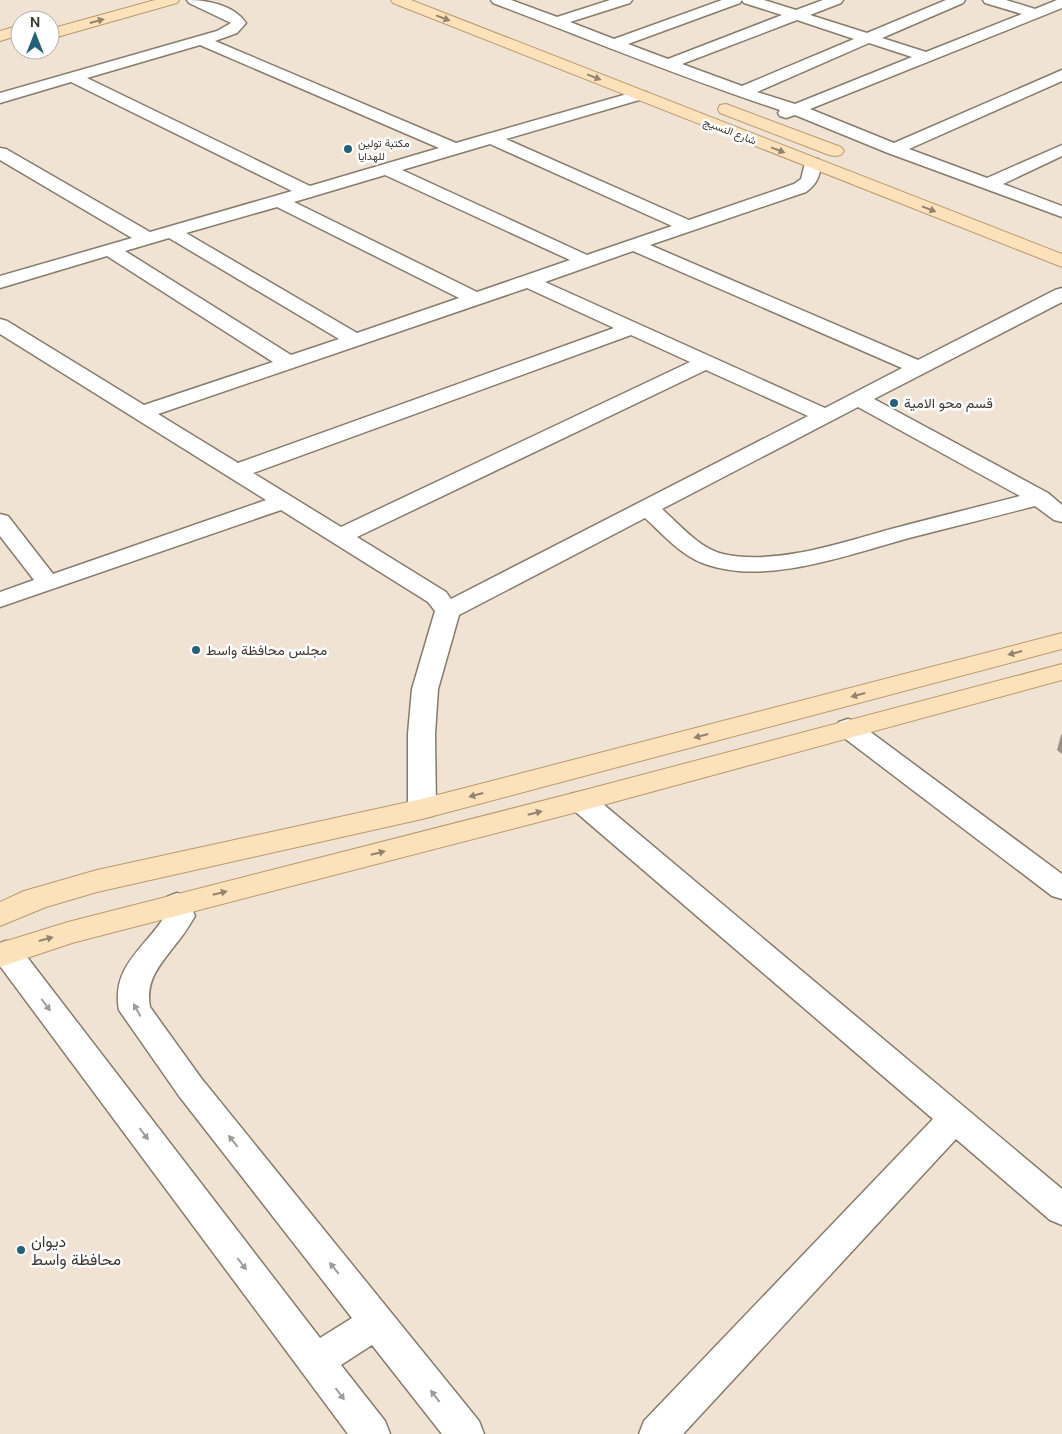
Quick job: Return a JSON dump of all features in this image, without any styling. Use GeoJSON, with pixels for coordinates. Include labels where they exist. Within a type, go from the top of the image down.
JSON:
{"type":"FeatureCollection","features":[{"type":"Feature","properties":{"kind":"main road"},"geometry":{"type":"LineString","coordinates":[[60,19],[128,0]]}},
{"type":"Feature","properties":{"kind":"main road"},"geometry":{"type":"LineString","coordinates":[[60,31],[172,0]]}},
{"type":"Feature","properties":{"kind":"main road","name":"شارع النسيج"},"geometry":{"type":"LineString","coordinates":[[398,0],[1062,261]]}},
{"type":"Feature","properties":{"kind":"main road"},"geometry":{"type":"LineString","coordinates":[[440,0],[541,38]]}},
{"type":"Feature","properties":{"kind":"main road","name":"شارع النسيج"},"geometry":{"type":"LineString","coordinates":[[707,102],[853,158]]}},
{"type":"Feature","properties":{"kind":"main road"},"geometry":{"type":"LineString","coordinates":[[2,910],[67,889],[125,874],[422,809],[1062,641]]}},
{"type":"Feature","properties":{"kind":"main road"},"geometry":{"type":"LineString","coordinates":[[3,953],[35,942],[177,904],[581,801],[1062,672]]}},
{"type":"Feature","properties":{"kind":"main road"},"geometry":{"type":"LineString","coordinates":[[934,675],[959,699]]}},
{"type":"Feature","properties":{"kind":"main road"},"geometry":{"type":"LineString","coordinates":[[122,919],[121,897],[125,874]]}},
{"type":"Feature","properties":{"kind":"street"},"geometry":{"type":"LineString","coordinates":[[0,98],[201,40],[226,32],[237,26],[239,22],[235,18],[194,0]]}},
{"type":"Feature","properties":{"kind":"street"},"geometry":{"type":"LineString","coordinates":[[556,22],[625,0]]}},
{"type":"Feature","properties":{"kind":"street"},"geometry":{"type":"LineString","coordinates":[[614,44],[735,0]]}},
{"type":"Feature","properties":{"kind":"street"},"geometry":{"type":"LineString","coordinates":[[749,0],[867,40],[926,57]]}},
{"type":"Feature","properties":{"kind":"street"},"geometry":{"type":"LineString","coordinates":[[668,64],[836,0]]}},
{"type":"Feature","properties":{"kind":"street"},"geometry":{"type":"LineString","coordinates":[[742,92],[958,0]]}},
{"type":"Feature","properties":{"kind":"street"},"geometry":{"type":"LineString","coordinates":[[990,0],[1035,13]]}},
{"type":"Feature","properties":{"kind":"street"},"geometry":{"type":"LineString","coordinates":[[512,2],[556,22],[742,92],[795,109],[894,149],[1062,212]]}},
{"type":"Feature","properties":{"kind":"street"},"geometry":{"type":"LineString","coordinates":[[762,122],[1062,2]]}},
{"type":"Feature","properties":{"kind":"street"},"geometry":{"type":"LineString","coordinates":[[201,40],[454,149]]}},
{"type":"Feature","properties":{"kind":"street"},"geometry":{"type":"LineString","coordinates":[[894,149],[1062,75]]}},
{"type":"Feature","properties":{"kind":"street"},"geometry":{"type":"LineString","coordinates":[[73,77],[308,192]]}},
{"type":"Feature","properties":{"kind":"street"},"geometry":{"type":"LineString","coordinates":[[0,282],[640,95]]}},
{"type":"Feature","properties":{"kind":"street"},"geometry":{"type":"LineString","coordinates":[[492,139],[688,226]]}},
{"type":"Feature","properties":{"kind":"street"},"geometry":{"type":"LineString","coordinates":[[988,184],[1062,150]]}},
{"type":"Feature","properties":{"kind":"street"},"geometry":{"type":"LineString","coordinates":[[0,153],[148,239]]}},
{"type":"Feature","properties":{"kind":"street"},"geometry":{"type":"LineString","coordinates":[[142,413],[800,188],[809,182],[812,177],[812,163]]}},
{"type":"Feature","properties":{"kind":"street"},"geometry":{"type":"LineString","coordinates":[[386,170],[586,261]]}},
{"type":"Feature","properties":{"kind":"street"},"geometry":{"type":"LineString","coordinates":[[279,200],[476,299]]}},
{"type":"Feature","properties":{"kind":"street"},"geometry":{"type":"LineString","coordinates":[[171,232],[355,340]]}},
{"type":"Feature","properties":{"kind":"street"},"geometry":{"type":"LineString","coordinates":[[634,245],[918,368]]}},
{"type":"Feature","properties":{"kind":"street"},"geometry":{"type":"LineString","coordinates":[[110,250],[289,363]]}},
{"type":"Feature","properties":{"kind":"street"},"geometry":{"type":"LineString","coordinates":[[528,281],[826,416]]}},
{"type":"Feature","properties":{"kind":"street"},"geometry":{"type":"LineString","coordinates":[[447,612],[1062,294]]}},
{"type":"Feature","properties":{"kind":"street"},"geometry":{"type":"LineString","coordinates":[[0,325],[430,591],[443,604],[447,612],[425,690],[422,809]]}},
{"type":"Feature","properties":{"kind":"street"},"geometry":{"type":"LineString","coordinates":[[237,472],[632,328]]}},
{"type":"Feature","properties":{"kind":"street"},"geometry":{"type":"LineString","coordinates":[[341,536],[706,362]]}},
{"type":"Feature","properties":{"kind":"street"},"geometry":{"type":"LineString","coordinates":[[859,399],[1040,498],[1062,515]]}},
{"type":"Feature","properties":{"kind":"street"},"geometry":{"type":"LineString","coordinates":[[648,508],[703,556],[717,561],[752,564],[805,557],[1040,498]]}},
{"type":"Feature","properties":{"kind":"street"},"geometry":{"type":"LineString","coordinates":[[0,600],[285,501]]}},
{"type":"Feature","properties":{"kind":"street"},"geometry":{"type":"LineString","coordinates":[[0,521],[48,583]]}},
{"type":"Feature","properties":{"kind":"street"},"geometry":{"type":"LineString","coordinates":[[848,728],[1062,889]]}},
{"type":"Feature","properties":{"kind":"street"},"geometry":{"type":"LineString","coordinates":[[581,801],[1062,1210]]}},
{"type":"Feature","properties":{"kind":"street"},"geometry":{"type":"LineString","coordinates":[[177,904],[180,916],[174,928],[139,970],[133,986],[131,1000],[135,1010],[190,1087],[465,1434]]}},
{"type":"Feature","properties":{"kind":"street"},"geometry":{"type":"LineString","coordinates":[[3,953],[371,1434]]}},
{"type":"Feature","properties":{"kind":"street"},"geometry":{"type":"LineString","coordinates":[[658,1434],[954,1119]]}},
{"type":"Feature","properties":{"kind":"street"},"geometry":{"type":"LineString","coordinates":[[315,1361],[377,1322]]}},
{"type":"Feature","properties":{"kind":"place","name":"مكتبة تولين للهدايا"},"geometry":{"type":"Point","coordinates":[348,149]}},
{"type":"Feature","properties":{"kind":"place","name":"قسم محو الامية"},"geometry":{"type":"Point","coordinates":[894,403]}},
{"type":"Feature","properties":{"kind":"place","name":"مجلس محافظة واسط"},"geometry":{"type":"Point","coordinates":[196,650]}},
{"type":"Feature","properties":{"kind":"place","name":"ديوان محافظة واسط"},"geometry":{"type":"Point","coordinates":[21,1250]}}]}
